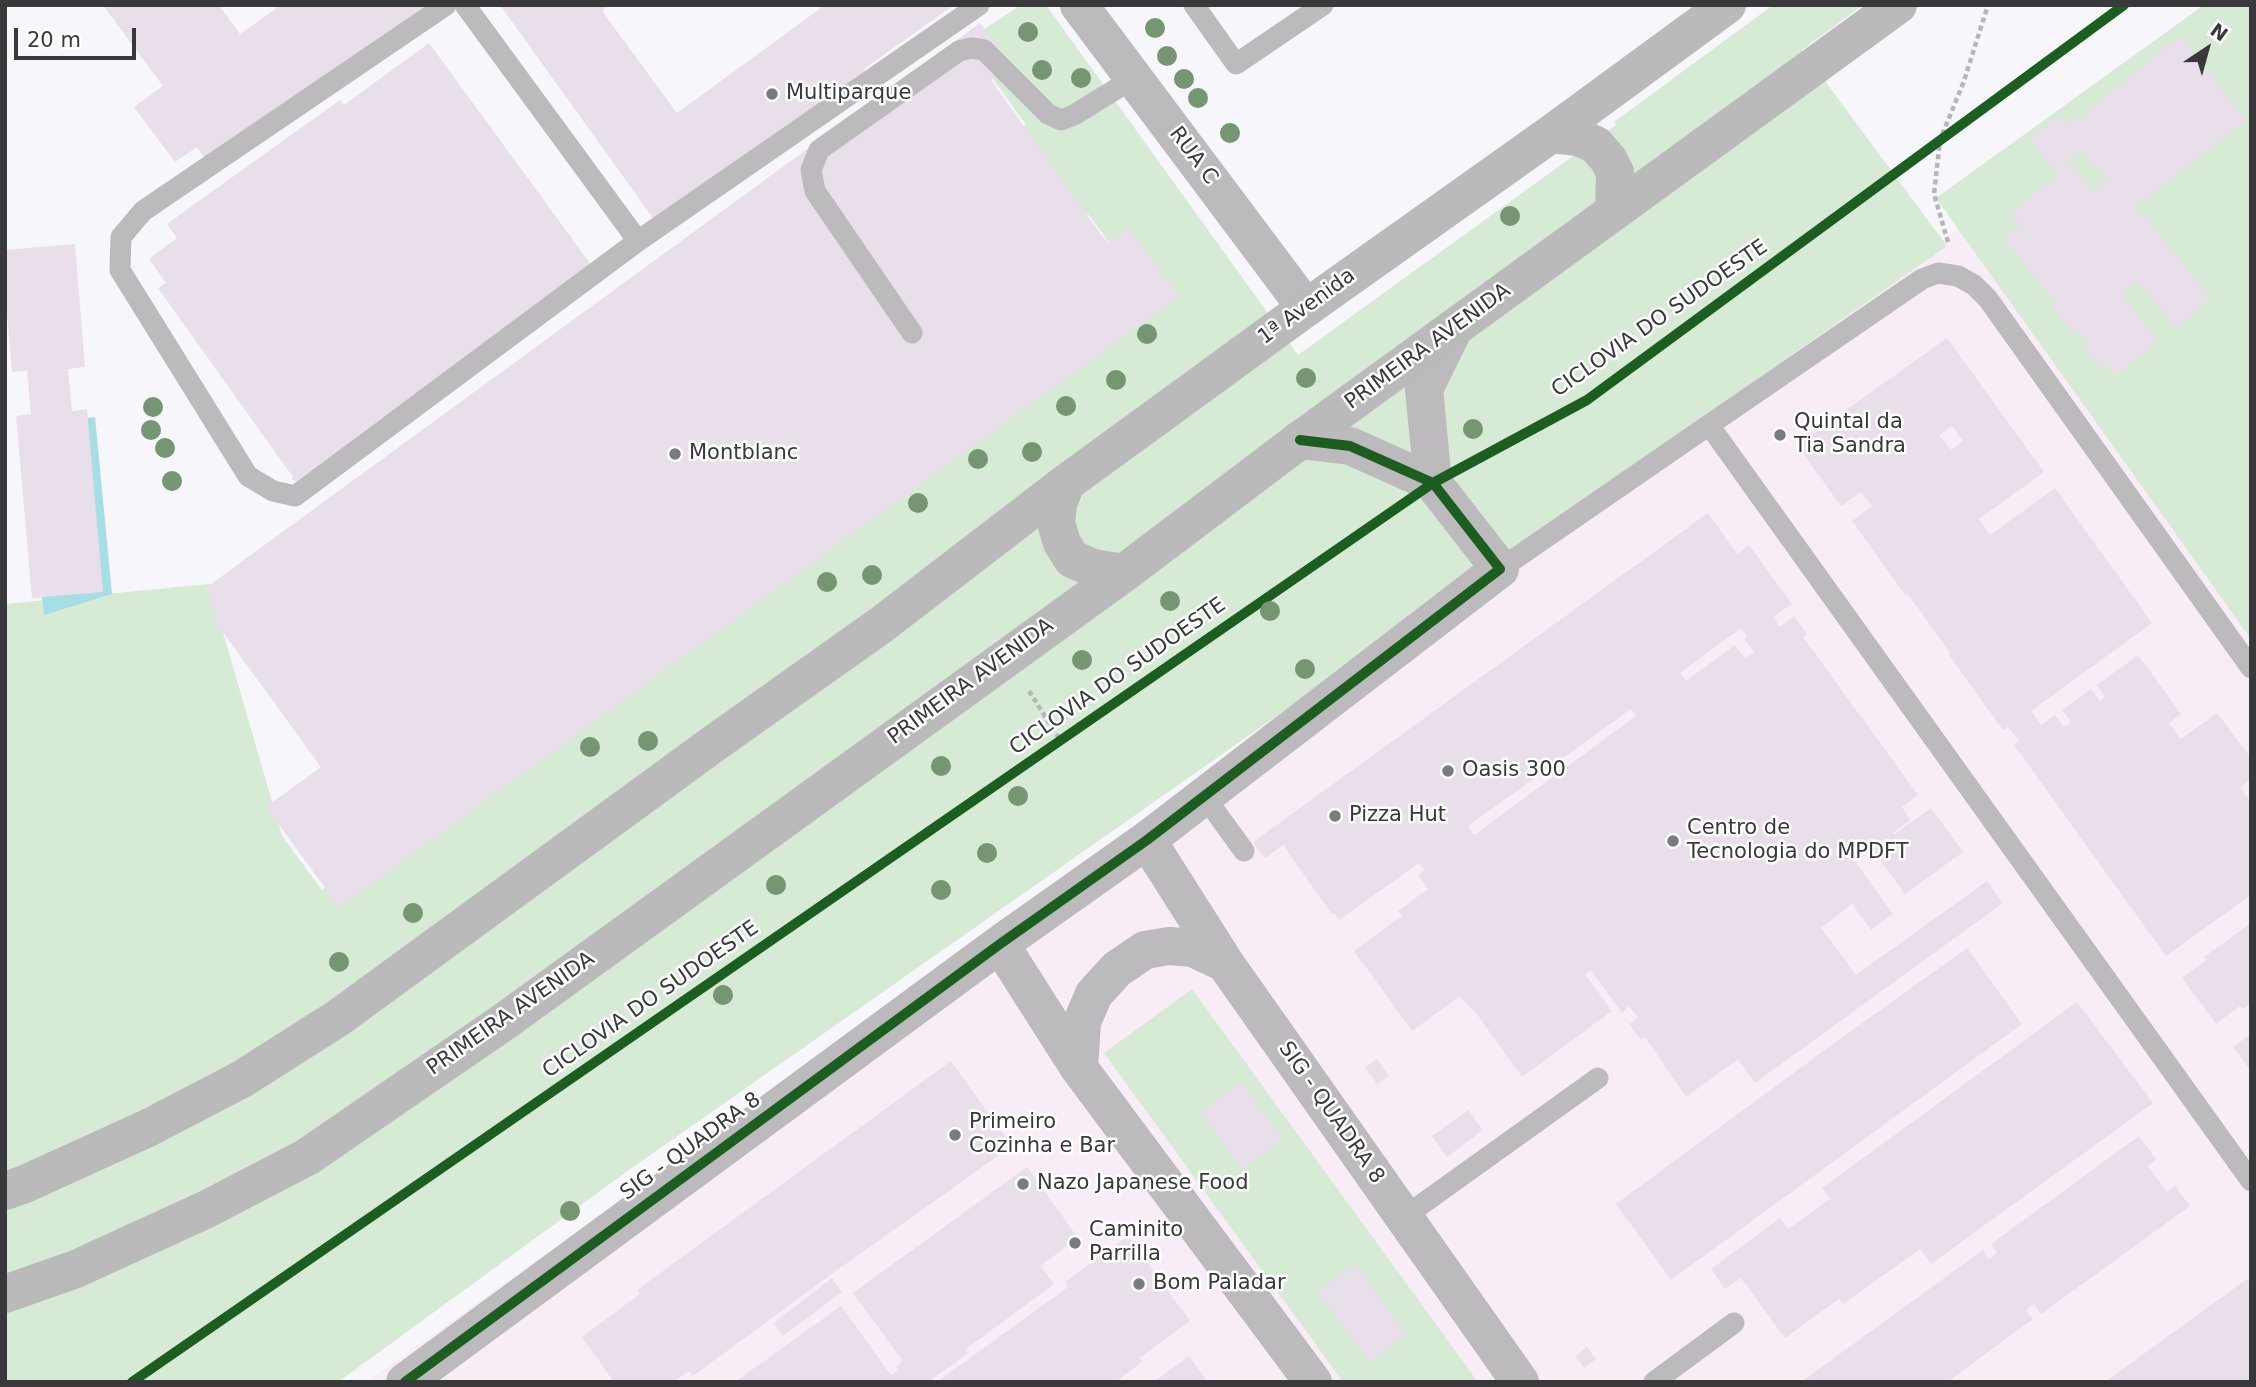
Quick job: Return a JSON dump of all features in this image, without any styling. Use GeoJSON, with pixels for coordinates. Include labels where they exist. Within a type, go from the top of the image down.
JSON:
{"type":"FeatureCollection","features":[{"type":"Feature","properties":{"kind":"main road","name":"PRIMEIRA AVENIDA"},"geometry":{"type":"LineString","coordinates":[[5,1294],[76,1269],[207,1209],[307,1157],[505,1021],[1898,5]]}},
{"type":"Feature","properties":{"kind":"main road"},"geometry":{"type":"LineString","coordinates":[[1550,134],[1707,11]]}},
{"type":"Feature","properties":{"kind":"main road"},"geometry":{"type":"LineString","coordinates":[[1550,134],[1578,137],[1596,145],[1608,159],[1615,172],[1614,211]]}},
{"type":"Feature","properties":{"kind":"main road","name":"1ª Avenida"},"geometry":{"type":"LineString","coordinates":[[1066,483],[1550,134]]}},
{"type":"Feature","properties":{"kind":"main road"},"geometry":{"type":"LineString","coordinates":[[1066,483],[1058,504],[1056,523],[1062,543],[1072,559],[1093,568],[1124,572]]}},
{"type":"Feature","properties":{"kind":"main road"},"geometry":{"type":"LineString","coordinates":[[5,1191],[148,1128],[219,1092],[338,1018],[881,625],[1066,483]]}},
{"type":"Feature","properties":{"kind":"street","name":"RUA C"},"geometry":{"type":"LineString","coordinates":[[1079,5],[1306,308]]}},
{"type":"Feature","properties":{"kind":"street"},"geometry":{"type":"LineString","coordinates":[[1433,483],[1424,389],[1454,328]]}},
{"type":"Feature","properties":{"kind":"street"},"geometry":{"type":"LineString","coordinates":[[1300,440],[1350,446],[1433,483],[1500,569]]}},
{"type":"Feature","properties":{"kind":"street","name":"SIG - QUADRA 8"},"geometry":{"type":"LineString","coordinates":[[405,1382],[1000,943],[1147,840],[1500,569]]}},
{"type":"Feature","properties":{"kind":"street","name":"SIG - QUADRA 8"},"geometry":{"type":"LineString","coordinates":[[1147,840],[1225,963],[1520,1382]]}},
{"type":"Feature","properties":{"kind":"street"},"geometry":{"type":"LineString","coordinates":[[1000,943],[1079,1069],[1312,1382]]}},
{"type":"Feature","properties":{"kind":"street"},"geometry":{"type":"LineString","coordinates":[[1079,1069],[1082,1022],[1094,994],[1117,969],[1145,950],[1169,946],[1193,948],[1225,963]]}},
{"type":"Feature","properties":{"kind":"lane"},"geometry":{"type":"LineString","coordinates":[[446,5],[144,211],[121,237],[120,271],[248,476],[274,491],[295,496],[638,241],[979,5]]}},
{"type":"Feature","properties":{"kind":"lane"},"geometry":{"type":"LineString","coordinates":[[466,5],[638,241]]}},
{"type":"Feature","properties":{"kind":"lane"},"geometry":{"type":"LineString","coordinates":[[1194,5],[1236,64],[1323,5]]}},
{"type":"Feature","properties":{"kind":"lane"},"geometry":{"type":"LineString","coordinates":[[912,333],[815,191],[811,170],[819,149],[959,51],[971,48],[984,50],[1048,114],[1061,120],[1074,115],[1134,78]]}},
{"type":"Feature","properties":{"kind":"lane"},"geometry":{"type":"LineString","coordinates":[[1500,569],[1922,279],[1938,273],[1958,276],[1974,285],[1989,299],[2251,668]]}},
{"type":"Feature","properties":{"kind":"lane"},"geometry":{"type":"LineString","coordinates":[[1709,425],[2251,1181]]}},
{"type":"Feature","properties":{"kind":"lane"},"geometry":{"type":"LineString","coordinates":[[1204,796],[1244,851]]}},
{"type":"Feature","properties":{"kind":"lane"},"geometry":{"type":"LineString","coordinates":[[1404,1217],[1598,1078]]}},
{"type":"Feature","properties":{"kind":"lane"},"geometry":{"type":"LineString","coordinates":[[1654,1382],[1734,1323]]}},
{"type":"Feature","properties":{"kind":"path"},"geometry":{"type":"LineString","coordinates":[[1958,276],[1934,194],[1940,140],[1964,81],[1988,5]]}},
{"type":"Feature","properties":{"kind":"path"},"geometry":{"type":"LineString","coordinates":[[1929,148],[1962,124]]}},
{"type":"Feature","properties":{"kind":"path"},"geometry":{"type":"LineString","coordinates":[[1006,656],[1060,740]]}},
{"type":"Feature","properties":{"kind":"shaded area"},"geometry":{"type":"Polygon","coordinates":[[[2251,13],[2251,1382],[367,1382],[1499,569],[2251,13]]]}},
{"type":"Feature","properties":{"kind":"green space"},"geometry":{"type":"Polygon","coordinates":[[[1021,5],[1046,5],[1298,355],[1616,125],[1614,122],[1773,5],[1863,5],[1802,50],[1947,246],[629,1170],[338,1382],[5,1382],[5,604],[209,584],[282,836],[322,890],[419,820],[1135,277],[1088,214],[994,281],[930,194],[1026,125],[966,41],[1021,5]]]}},
{"type":"Feature","properties":{"kind":"green space"},"geometry":{"type":"Polygon","coordinates":[[[2204,5],[2251,5],[2251,639],[1936,198],[2204,5]]]}},
{"type":"Feature","properties":{"kind":"green space"},"geometry":{"type":"Polygon","coordinates":[[[1192,989],[1478,1382],[1343,1382],[1104,1053],[1192,989]]]}},
{"type":"Feature","properties":{"kind":"water"},"geometry":{"type":"Polygon","coordinates":[[[95,417],[112,594],[44,615],[23,425],[95,417]]]}},
{"type":"Feature","properties":{"kind":"building"},"geometry":{"type":"Polygon","coordinates":[[[103,5],[219,5],[240,34],[281,5],[427,5],[208,163],[197,147],[175,162],[134,107],[163,86],[103,5]]]}},
{"type":"Feature","properties":{"kind":"building","name":"Multiparque"},"geometry":{"type":"Polygon","coordinates":[[[500,5],[609,5],[602,11],[677,113],[825,5],[951,7],[864,69],[867,74],[655,221],[500,5]]]}},
{"type":"Feature","properties":{"kind":"building","name":"Montblanc"},"geometry":{"type":"Polygon","coordinates":[[[980,23],[1011,66],[991,80],[1102,236],[1109,243],[1129,228],[1179,296],[339,907],[266,807],[321,767],[217,624],[207,587],[980,23]]]}},
{"type":"Feature","properties":{"kind":"building"},"geometry":{"type":"Polygon","coordinates":[[[2180,36],[2246,120],[2136,206],[2211,299],[2176,327],[2137,280],[2120,293],[2157,341],[2116,376],[2109,366],[2103,371],[2082,345],[2088,341],[2078,329],[2073,333],[2051,307],[2055,302],[2004,239],[2021,225],[2011,213],[2058,175],[2029,139],[2058,116],[2065,125],[2073,119],[2076,121],[2180,36]],[[2083,151],[2064,164],[2067,168],[2071,164],[2093,192],[2107,181],[2083,151]]]}},
{"type":"Feature","properties":{"kind":"building"},"geometry":{"type":"Polygon","coordinates":[[[429,43],[592,266],[388,423],[383,417],[297,481],[292,480],[293,477],[158,288],[166,283],[149,259],[177,238],[167,224],[340,100],[344,105],[429,43]]]}},
{"type":"Feature","properties":{"kind":"building"},"geometry":{"type":"Polygon","coordinates":[[[75,244],[85,367],[68,369],[72,411],[87,409],[103,592],[32,598],[16,416],[31,414],[27,371],[12,372],[5,291],[5,250],[75,244]]]}},
{"type":"Feature","properties":{"kind":"building"},"geometry":{"type":"Polygon","coordinates":[[[1947,338],[2044,472],[1979,519],[1990,535],[2055,488],[2152,623],[2031,711],[2041,725],[2055,715],[2064,727],[2071,722],[2062,710],[2091,689],[2100,701],[2105,697],[2097,685],[2138,655],[2181,714],[2169,723],[2181,739],[2217,713],[2251,758],[2251,780],[2240,787],[2251,802],[2251,895],[2166,956],[2014,745],[2019,741],[2008,727],[2003,730],[1908,594],[1906,596],[1852,521],[1872,506],[1861,492],[1841,506],[1797,445],[1947,338]],[[1952,426],[1939,435],[1951,450],[1963,441],[1952,426]]]}},
{"type":"Feature","properties":{"kind":"building"},"geometry":{"type":"Polygon","coordinates":[[[1708,513],[1737,554],[1749,545],[1792,604],[1773,617],[1780,627],[1794,616],[1807,634],[1803,637],[1918,795],[1902,807],[1910,820],[1894,832],[1895,834],[1931,808],[1963,852],[1905,894],[1871,848],[1854,860],[1893,914],[1871,930],[1852,904],[1821,928],[1856,975],[1987,881],[2003,903],[1755,1083],[1738,1059],[1686,1097],[1645,1037],[1641,1040],[1629,1024],[1638,1018],[1629,1006],[1622,1013],[1591,970],[1585,974],[1612,1011],[1522,1077],[1479,1017],[1460,996],[1412,1031],[1354,951],[1402,916],[1398,911],[1428,889],[1418,875],[1425,870],[1419,863],[1339,920],[1283,845],[1265,858],[1253,842],[1708,513]],[[1741,628],[1680,673],[1686,681],[1735,645],[1745,659],[1754,652],[1744,639],[1747,636],[1741,628]],[[1631,709],[1468,826],[1474,835],[1636,716],[1631,709]]]}},
{"type":"Feature","properties":{"kind":"building"},"geometry":{"type":"Polygon","coordinates":[[[2251,923],[2251,1003],[2243,1009],[2240,1006],[2216,1024],[2182,978],[2206,960],[2204,957],[2251,923]]]}},
{"type":"Feature","properties":{"kind":"building"},"geometry":{"type":"Polygon","coordinates":[[[1967,948],[2022,1024],[1671,1280],[1616,1204],[1967,948]]]}},
{"type":"Feature","properties":{"kind":"building"},"geometry":{"type":"Polygon","coordinates":[[[2077,1002],[2153,1103],[1931,1264],[1920,1249],[1843,1304],[1839,1299],[1785,1338],[1741,1278],[1725,1289],[1711,1269],[1780,1218],[1788,1229],[1830,1199],[1822,1188],[2077,1002]]]}},
{"type":"Feature","properties":{"kind":"building"},"geometry":{"type":"Polygon","coordinates":[[[2251,1034],[2251,1071],[2233,1047],[2251,1034]]]}},
{"type":"Feature","properties":{"kind":"building"},"geometry":{"type":"Polygon","coordinates":[[[1377,1059],[1389,1076],[1377,1084],[1365,1067],[1377,1059]]]}},
{"type":"Feature","properties":{"kind":"building"},"geometry":{"type":"Polygon","coordinates":[[[951,1061],[1012,1146],[693,1376],[689,1371],[674,1382],[614,1382],[582,1337],[640,1294],[637,1290],[951,1061]]]}},
{"type":"Feature","properties":{"kind":"building"},"geometry":{"type":"Polygon","coordinates":[[[1241,1082],[1283,1139],[1242,1169],[1200,1112],[1241,1082]]]}},
{"type":"Feature","properties":{"kind":"building"},"geometry":{"type":"Polygon","coordinates":[[[1468,1110],[1483,1130],[1447,1157],[1432,1136],[1468,1110]]]}},
{"type":"Feature","properties":{"kind":"building"},"geometry":{"type":"Polygon","coordinates":[[[2139,1136],[2156,1159],[2148,1166],[2167,1192],[2175,1186],[2190,1206],[2041,1314],[2034,1304],[2026,1310],[2033,1319],[1947,1382],[1801,1382],[1983,1250],[1989,1259],[1997,1253],[1991,1244],[2139,1136]]]}},
{"type":"Feature","properties":{"kind":"building"},"geometry":{"type":"Polygon","coordinates":[[[1027,1167],[1078,1238],[1040,1266],[1054,1284],[966,1349],[968,1353],[928,1382],[735,1382],[841,1306],[891,1375],[898,1371],[896,1367],[903,1361],[853,1293],[1027,1167]]]}},
{"type":"Feature","properties":{"kind":"building"},"geometry":{"type":"Polygon","coordinates":[[[1128,1236],[1190,1321],[1139,1358],[1142,1362],[1115,1382],[937,1382],[1068,1287],[1065,1282],[1128,1236]]]}},
{"type":"Feature","properties":{"kind":"building"},"geometry":{"type":"Polygon","coordinates":[[[1355,1264],[1407,1335],[1369,1362],[1318,1292],[1355,1264]]]}},
{"type":"Feature","properties":{"kind":"building"},"geometry":{"type":"Polygon","coordinates":[[[832,1278],[842,1292],[783,1336],[774,1323],[832,1278]]]}},
{"type":"Feature","properties":{"kind":"building"},"geometry":{"type":"Polygon","coordinates":[[[2247,1279],[2251,1284],[2251,1382],[2105,1382],[2247,1279]]]}},
{"type":"Feature","properties":{"kind":"building"},"geometry":{"type":"Polygon","coordinates":[[[1587,1347],[1596,1359],[1584,1368],[1575,1356],[1587,1347]]]}},
{"type":"Feature","properties":{"kind":"building"},"geometry":{"type":"Polygon","coordinates":[[[1189,1356],[1208,1382],[1154,1382],[1189,1356]]]}},
{"type":"Feature","properties":{"kind":"cycle path","name":"CICLOVIA DO SUDOESTE"},"geometry":{"type":"LineString","coordinates":[[132,1382],[1433,483],[1587,400],[2124,5]]}},
{"type":"Feature","properties":{"kind":"cycle path"},"geometry":{"type":"LineString","coordinates":[[405,1382],[1000,944],[1147,840],[1500,569],[1433,483],[1350,446],[1300,440]]}},
{"type":"Feature","properties":{"kind":"place","name":"Multiparque"},"geometry":{"type":"Point","coordinates":[772,94]}},
{"type":"Feature","properties":{"kind":"place","name":"Quintal da Tia Sandra"},"geometry":{"type":"Point","coordinates":[1780,435]}},
{"type":"Feature","properties":{"kind":"place","name":"Montblanc"},"geometry":{"type":"Point","coordinates":[675,454]}},
{"type":"Feature","properties":{"kind":"place","name":"Oasis 300"},"geometry":{"type":"Point","coordinates":[1448,771]}},
{"type":"Feature","properties":{"kind":"place","name":"Pizza Hut"},"geometry":{"type":"Point","coordinates":[1335,816]}},
{"type":"Feature","properties":{"kind":"place","name":"Centro de Tecnologia do MPDFT"},"geometry":{"type":"Point","coordinates":[1673,841]}},
{"type":"Feature","properties":{"kind":"place","name":"Primeiro Cozinha e Bar"},"geometry":{"type":"Point","coordinates":[955,1135]}},
{"type":"Feature","properties":{"kind":"place","name":"Nazo Japanese Food"},"geometry":{"type":"Point","coordinates":[1023,1184]}},
{"type":"Feature","properties":{"kind":"place","name":"Caminito Parrilla"},"geometry":{"type":"Point","coordinates":[1075,1243]}},
{"type":"Feature","properties":{"kind":"place","name":"Bom Paladar"},"geometry":{"type":"Point","coordinates":[1139,1284]}}]}
